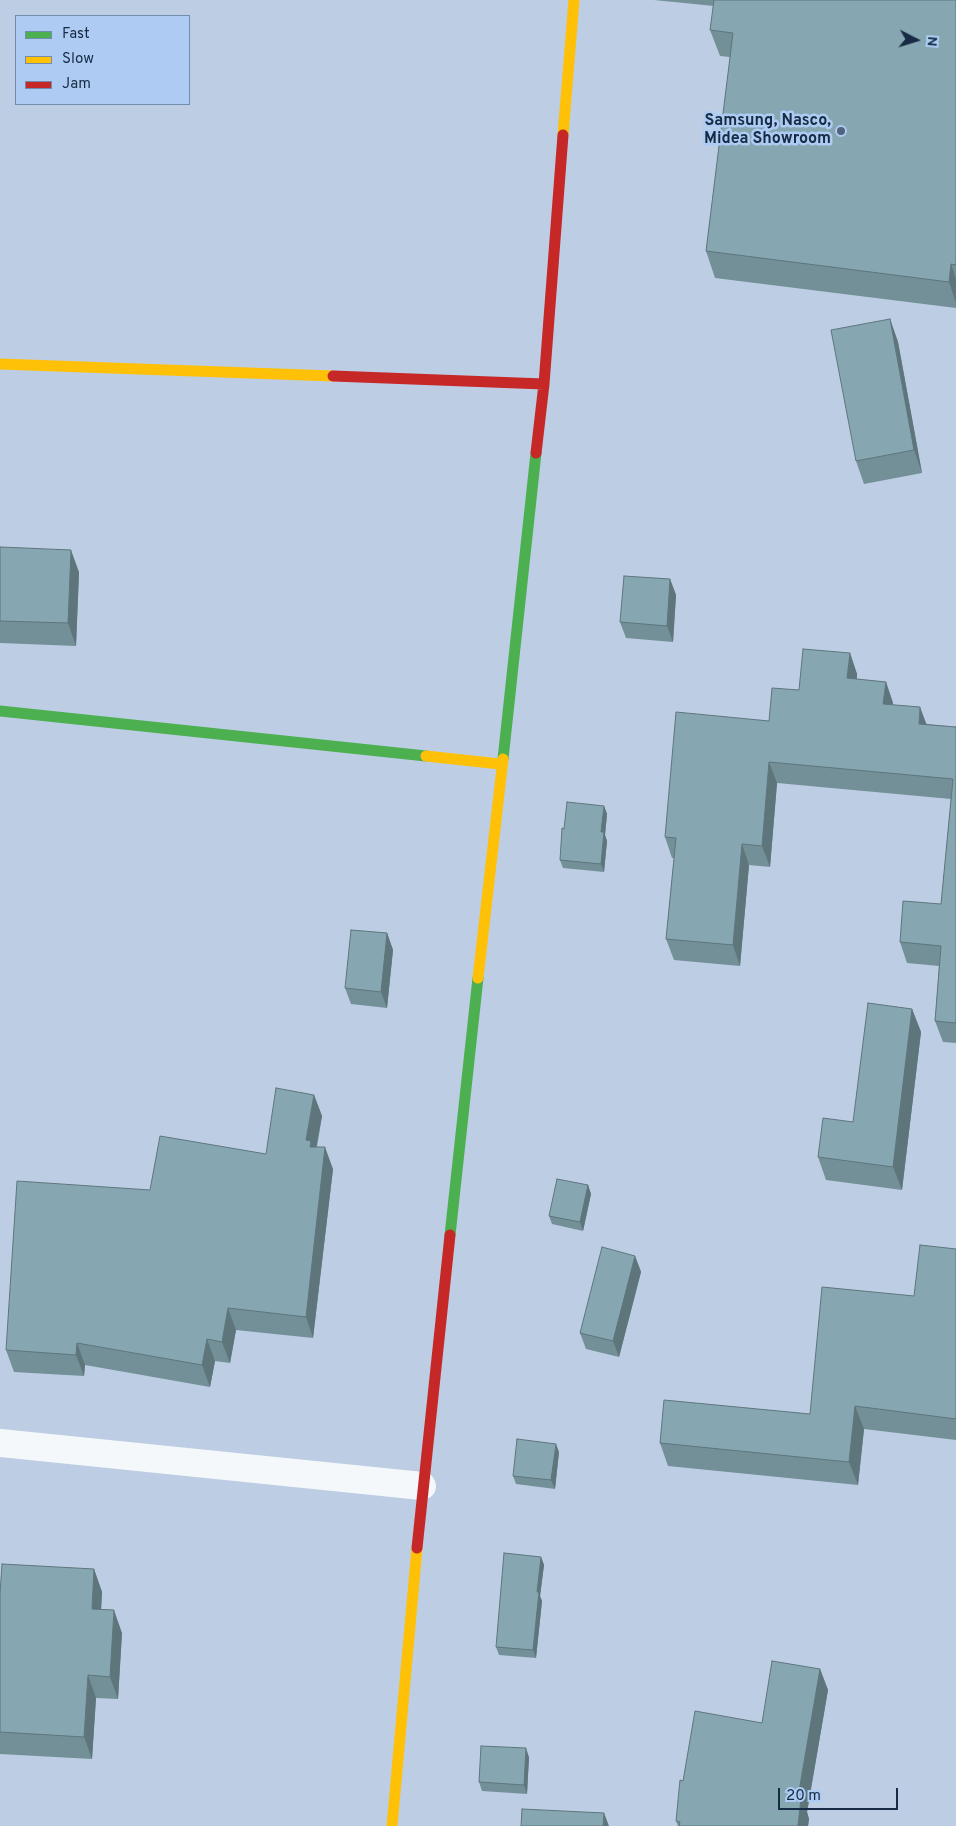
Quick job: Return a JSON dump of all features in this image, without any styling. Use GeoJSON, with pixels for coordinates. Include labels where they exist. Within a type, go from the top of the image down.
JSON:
{"type":"FeatureCollection","features":[{"type":"Feature","properties":{"kind":"street"},"geometry":{"type":"LineString","coordinates":[[392,1826],[422,1486],[500,764],[544,384],[574,0]]}},
{"type":"Feature","properties":{"kind":"street"},"geometry":{"type":"LineString","coordinates":[[0,364],[544,384]]}},
{"type":"Feature","properties":{"kind":"street"},"geometry":{"type":"LineString","coordinates":[[0,711],[500,764]]}},
{"type":"Feature","properties":{"kind":"street"},"geometry":{"type":"LineString","coordinates":[[0,1443],[422,1486]]}},
{"type":"Feature","properties":{"kind":"building"},"geometry":{"type":"Polygon","coordinates":[[[714,0],[956,0],[956,265],[951,264],[949,282],[706,251],[733,33],[710,30],[714,0]]]}},
{"type":"Feature","properties":{"kind":"building"},"geometry":{"type":"Polygon","coordinates":[[[890,319],[914,450],[856,461],[831,330],[890,319]]]}},
{"type":"Feature","properties":{"kind":"building"},"geometry":{"type":"Polygon","coordinates":[[[0,547],[71,550],[68,623],[0,621],[0,547]]]}},
{"type":"Feature","properties":{"kind":"building"},"geometry":{"type":"Polygon","coordinates":[[[624,576],[670,579],[667,626],[620,622],[624,576]]]}},
{"type":"Feature","properties":{"kind":"building"},"geometry":{"type":"Polygon","coordinates":[[[803,649],[850,653],[847,678],[886,682],[883,704],[920,707],[919,724],[956,727],[956,1023],[935,1021],[941,946],[900,942],[903,901],[941,904],[953,779],[769,762],[762,846],[742,844],[733,945],[666,939],[676,838],[665,837],[676,712],[769,721],[772,688],[799,690],[803,649]]]}},
{"type":"Feature","properties":{"kind":"building"},"geometry":{"type":"Polygon","coordinates":[[[567,802],[604,806],[601,832],[604,832],[601,864],[560,860],[562,828],[564,829],[567,802]]]}},
{"type":"Feature","properties":{"kind":"building"},"geometry":{"type":"Polygon","coordinates":[[[351,930],[387,933],[381,992],[345,988],[351,930]]]}},
{"type":"Feature","properties":{"kind":"building"},"geometry":{"type":"Polygon","coordinates":[[[868,1003],[912,1009],[893,1167],[818,1157],[823,1118],[853,1122],[868,1003]]]}},
{"type":"Feature","properties":{"kind":"building"},"geometry":{"type":"Polygon","coordinates":[[[276,1088],[314,1095],[306,1140],[311,1141],[310,1147],[325,1147],[306,1317],[228,1308],[222,1342],[207,1339],[202,1365],[77,1343],[76,1355],[6,1350],[17,1181],[150,1190],[160,1136],[266,1154],[276,1088]]]}},
{"type":"Feature","properties":{"kind":"building"},"geometry":{"type":"Polygon","coordinates":[[[557,1179],[588,1185],[580,1222],[549,1216],[557,1179]]]}},
{"type":"Feature","properties":{"kind":"building"},"geometry":{"type":"Polygon","coordinates":[[[920,1245],[956,1249],[956,1419],[855,1406],[849,1462],[660,1443],[664,1400],[810,1414],[822,1287],[914,1296],[920,1245]]]}},
{"type":"Feature","properties":{"kind":"building"},"geometry":{"type":"Polygon","coordinates":[[[602,1247],[635,1256],[613,1341],[580,1333],[602,1247]]]}},
{"type":"Feature","properties":{"kind":"building"},"geometry":{"type":"Polygon","coordinates":[[[517,1439],[556,1444],[551,1480],[513,1476],[517,1439]]]}},
{"type":"Feature","properties":{"kind":"building"},"geometry":{"type":"Polygon","coordinates":[[[504,1553],[541,1557],[533,1650],[496,1647],[504,1553]]]}},
{"type":"Feature","properties":{"kind":"building"},"geometry":{"type":"Polygon","coordinates":[[[2,1564],[94,1569],[92,1609],[114,1610],[110,1677],[88,1675],[84,1737],[0,1732],[0,1594],[2,1564]]]}},
{"type":"Feature","properties":{"kind":"building"},"geometry":{"type":"Polygon","coordinates":[[[772,1661],[820,1669],[798,1797],[801,1798],[798,1826],[679,1826],[680,1822],[676,1821],[680,1780],[683,1781],[695,1711],[762,1723],[772,1661]]]}},
{"type":"Feature","properties":{"kind":"building"},"geometry":{"type":"Polygon","coordinates":[[[481,1746],[526,1748],[524,1785],[479,1782],[481,1746]]]}},
{"type":"Feature","properties":{"kind":"building"},"geometry":{"type":"Polygon","coordinates":[[[522,1809],[604,1813],[603,1826],[521,1826],[522,1809]]]}},
{"type":"Feature","properties":{"kind":"traffic: fast"},"geometry":{"type":"LineString","coordinates":[[503,759],[536,453]]}},
{"type":"Feature","properties":{"kind":"traffic: fast"},"geometry":{"type":"LineString","coordinates":[[0,711],[426,756]]}},
{"type":"Feature","properties":{"kind":"traffic: fast"},"geometry":{"type":"LineString","coordinates":[[450,1235],[478,978]]}},
{"type":"Feature","properties":{"kind":"traffic: slow"},"geometry":{"type":"LineString","coordinates":[[563,135],[574,0]]}},
{"type":"Feature","properties":{"kind":"traffic: slow"},"geometry":{"type":"LineString","coordinates":[[0,364],[333,376]]}},
{"type":"Feature","properties":{"kind":"traffic: slow"},"geometry":{"type":"LineString","coordinates":[[426,756],[500,764]]}},
{"type":"Feature","properties":{"kind":"traffic: slow"},"geometry":{"type":"LineString","coordinates":[[478,978],[503,759]]}},
{"type":"Feature","properties":{"kind":"traffic: slow"},"geometry":{"type":"LineString","coordinates":[[392,1826],[417,1548]]}},
{"type":"Feature","properties":{"kind":"traffic: jam"},"geometry":{"type":"LineString","coordinates":[[536,453],[544,384],[563,135]]}},
{"type":"Feature","properties":{"kind":"traffic: jam"},"geometry":{"type":"LineString","coordinates":[[333,376],[544,384]]}},
{"type":"Feature","properties":{"kind":"traffic: jam"},"geometry":{"type":"LineString","coordinates":[[417,1548],[450,1235]]}},
{"type":"Feature","properties":{"kind":"place","name":"Samsung, Nasco, Midea Showroom"},"geometry":{"type":"Point","coordinates":[841,131]}}]}
